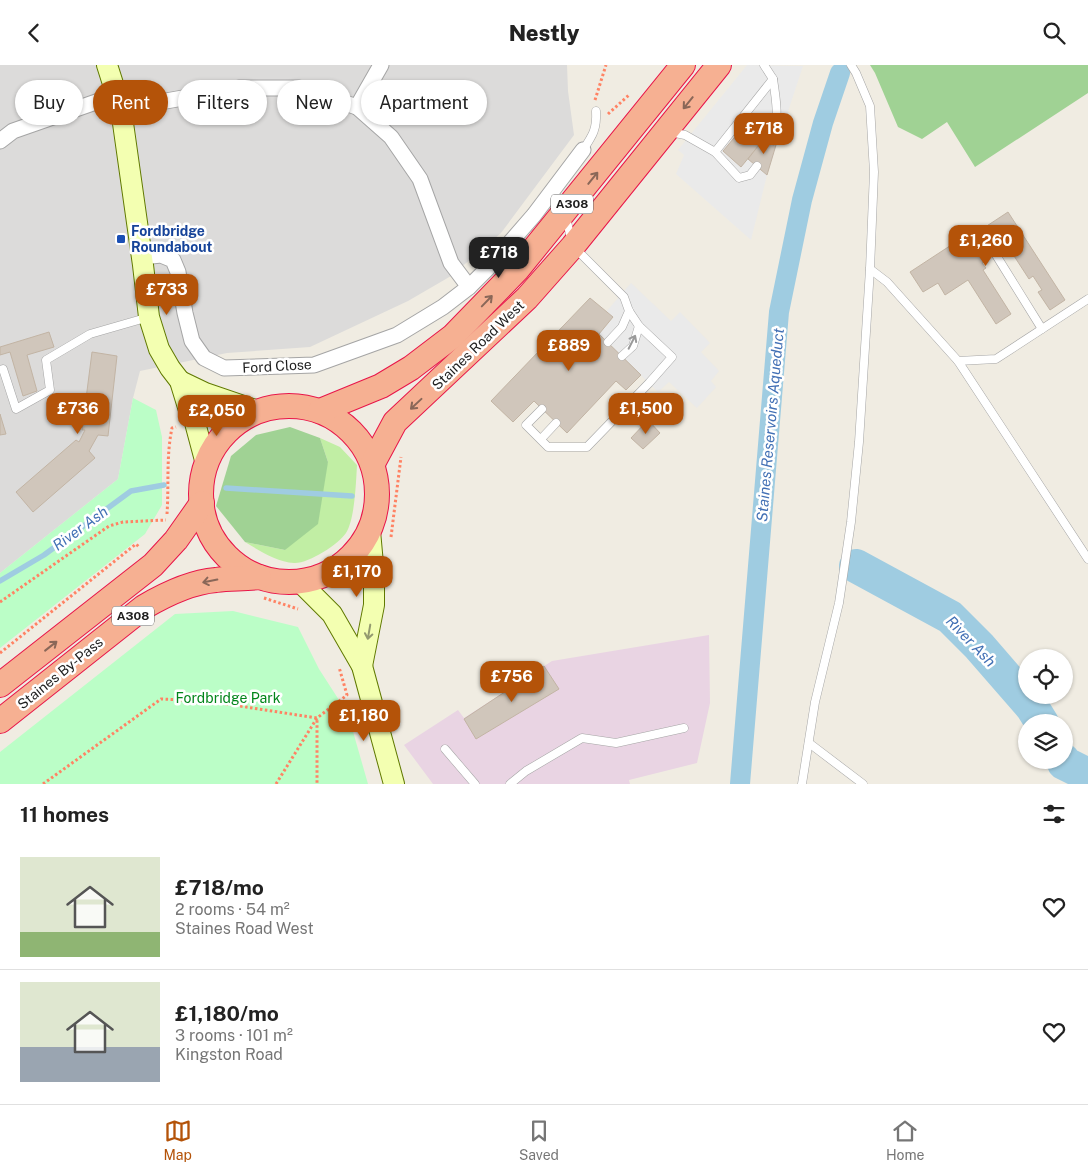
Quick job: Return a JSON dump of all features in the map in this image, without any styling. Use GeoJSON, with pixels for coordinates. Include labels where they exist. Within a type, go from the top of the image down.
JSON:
{"type":"FeatureCollection","features":[{"type":"Feature","properties":{"kind":"highway","name":"Staines Road West"},"geometry":{"type":"LineString","coordinates":[[320,411],[381,386],[411,368],[453,336],[517,269],[683,65]]}},
{"type":"Feature","properties":{"kind":"highway","name":"Staines Road West"},"geometry":{"type":"LineString","coordinates":[[372,463],[395,423],[527,298],[573,246],[719,65]]}},
{"type":"Feature","properties":{"kind":"highway"},"geometry":{"type":"LineString","coordinates":[[279,405],[302,406],[338,419],[355,434],[372,463],[377,481],[378,502],[370,531],[359,549],[348,561],[329,573],[300,582],[273,581],[260,587],[226,556],[213,540],[204,519],[202,503],[202,484],[209,455],[221,437],[238,421],[258,411],[279,405]]}},
{"type":"Feature","properties":{"kind":"highway","name":"Staines By-Pass"},"geometry":{"type":"LineString","coordinates":[[0,685],[153,565],[176,540],[202,503]]}},
{"type":"Feature","properties":{"kind":"highway","name":"Staines By-Pass"},"geometry":{"type":"LineString","coordinates":[[0,721],[144,607],[164,595],[190,585],[215,580],[260,587]]}},
{"type":"Feature","properties":{"kind":"main road"},"geometry":{"type":"LineString","coordinates":[[107,65],[112,80]]}},
{"type":"Feature","properties":{"kind":"main road"},"geometry":{"type":"LineString","coordinates":[[122,125],[149,317],[160,349],[170,368],[180,381],[194,419],[206,464]]}},
{"type":"Feature","properties":{"kind":"main road"},"geometry":{"type":"LineString","coordinates":[[180,381],[205,393],[258,411]]}},
{"type":"Feature","properties":{"kind":"main road"},"geometry":{"type":"LineString","coordinates":[[362,665],[374,605],[374,575],[370,531]]}},
{"type":"Feature","properties":{"kind":"main road"},"geometry":{"type":"LineString","coordinates":[[300,582],[332,614],[362,665],[394,784]]}},
{"type":"Feature","properties":{"kind":"street"},"geometry":{"type":"LineString","coordinates":[[357,107],[382,65]]}},
{"type":"Feature","properties":{"kind":"street"},"geometry":{"type":"LineString","coordinates":[[168,96],[239,88],[299,88],[357,107],[391,137],[420,179],[451,263],[469,287]]}},
{"type":"Feature","properties":{"kind":"street"},"geometry":{"type":"LineString","coordinates":[[0,141],[13,131],[93,109]]}},
{"type":"Feature","properties":{"kind":"street","name":"Ford Close"},"geometry":{"type":"LineString","coordinates":[[142,257],[161,255],[172,260],[178,272],[192,341],[204,358],[224,368],[314,365],[397,335],[443,307],[469,287],[534,215],[583,150]]}},
{"type":"Feature","properties":{"kind":"lane"},"geometry":{"type":"LineString","coordinates":[[764,65],[774,79],[776,103],[775,135],[772,141]]}},
{"type":"Feature","properties":{"kind":"lane"},"geometry":{"type":"LineString","coordinates":[[802,784],[815,702],[839,603],[851,522],[870,269],[874,172],[872,120],[866,95],[851,65]]}},
{"type":"Feature","properties":{"kind":"lane"},"geometry":{"type":"LineString","coordinates":[[715,152],[774,79]]}},
{"type":"Feature","properties":{"kind":"lane"},"geometry":{"type":"LineString","coordinates":[[583,150],[593,135],[597,124],[596,111]]}},
{"type":"Feature","properties":{"kind":"lane"},"geometry":{"type":"LineString","coordinates":[[666,131],[685,135],[715,152],[739,178],[750,175],[757,166]]}},
{"type":"Feature","properties":{"kind":"lane"},"geometry":{"type":"LineString","coordinates":[[542,409],[526,425],[548,447],[587,447],[672,357],[639,326],[629,311],[624,297],[573,246],[564,212]]}},
{"type":"Feature","properties":{"kind":"lane"},"geometry":{"type":"LineString","coordinates":[[996,255],[1042,329]]}},
{"type":"Feature","properties":{"kind":"lane"},"geometry":{"type":"LineString","coordinates":[[870,269],[887,282],[958,361],[1088,559]]}},
{"type":"Feature","properties":{"kind":"lane"},"geometry":{"type":"LineString","coordinates":[[958,361],[996,359],[1088,299]]}},
{"type":"Feature","properties":{"kind":"lane"},"geometry":{"type":"LineString","coordinates":[[608,342],[622,327],[629,311]]}},
{"type":"Feature","properties":{"kind":"lane"},"geometry":{"type":"LineString","coordinates":[[4,369],[16,409],[50,390],[46,361],[90,334],[149,317]]}},
{"type":"Feature","properties":{"kind":"lane"},"geometry":{"type":"LineString","coordinates":[[622,356],[633,345],[639,326]]}},
{"type":"Feature","properties":{"kind":"lane"},"geometry":{"type":"LineString","coordinates":[[540,439],[556,423]]}},
{"type":"Feature","properties":{"kind":"lane"},"geometry":{"type":"LineString","coordinates":[[510,784],[526,771],[582,738],[616,743],[684,728]]}},
{"type":"Feature","properties":{"kind":"lane"},"geometry":{"type":"LineString","coordinates":[[809,743],[863,784]]}},
{"type":"Feature","properties":{"kind":"lane"},"geometry":{"type":"LineString","coordinates":[[445,749],[475,784]]}},
{"type":"Feature","properties":{"kind":"path"},"geometry":{"type":"LineString","coordinates":[[596,111],[595,101],[606,65]]}},
{"type":"Feature","properties":{"kind":"path"},"geometry":{"type":"LineString","coordinates":[[597,124],[636,89]]}},
{"type":"Feature","properties":{"kind":"path"},"geometry":{"type":"LineString","coordinates":[[161,527],[166,520],[169,491],[169,441],[172,428],[180,425]]}},
{"type":"Feature","properties":{"kind":"path"},"geometry":{"type":"LineString","coordinates":[[391,545],[402,451]]}},
{"type":"Feature","properties":{"kind":"path"},"geometry":{"type":"LineString","coordinates":[[0,603],[109,526],[123,522],[166,520]]}},
{"type":"Feature","properties":{"kind":"path"},"geometry":{"type":"LineString","coordinates":[[0,653],[136,544],[140,547],[146,541]]}},
{"type":"Feature","properties":{"kind":"path"},"geometry":{"type":"LineString","coordinates":[[260,587],[301,610]]}},
{"type":"Feature","properties":{"kind":"path"},"geometry":{"type":"LineString","coordinates":[[276,784],[317,718],[346,695],[337,660]]}},
{"type":"Feature","properties":{"kind":"path"},"geometry":{"type":"LineString","coordinates":[[43,784],[160,699],[207,701],[317,718]]}},
{"type":"Feature","properties":{"kind":"path"},"geometry":{"type":"LineString","coordinates":[[317,718],[318,784]]}},
{"type":"Feature","properties":{"kind":"shaded area"},"geometry":{"type":"Polygon","coordinates":[[[0,65],[567,65],[568,91],[574,135],[501,233],[451,276],[408,301],[310,347],[227,353],[140,371],[118,479],[0,573],[0,65]]]}},
{"type":"Feature","properties":{"kind":"shaded area"},"geometry":{"type":"Polygon","coordinates":[[[747,65],[803,66],[767,175],[751,240],[676,174],[684,155],[678,150],[747,65]]]}},
{"type":"Feature","properties":{"kind":"shaded area"},"geometry":{"type":"Polygon","coordinates":[[[631,283],[671,321],[680,312],[710,343],[701,352],[719,371],[711,381],[716,387],[697,408],[669,382],[658,392],[599,334],[613,318],[606,312],[631,283]]]}},
{"type":"Feature","properties":{"kind":"shaded area"},"geometry":{"type":"Polygon","coordinates":[[[709,635],[710,703],[697,763],[629,780],[630,784],[433,784],[404,745],[458,710],[464,718],[552,661],[709,635]]]}},
{"type":"Feature","properties":{"kind":"green space"},"geometry":{"type":"Polygon","coordinates":[[[870,65],[1088,65],[1088,93],[975,167],[947,122],[922,139],[898,127],[870,65]]]}},
{"type":"Feature","properties":{"kind":"green space"},"geometry":{"type":"Polygon","coordinates":[[[133,398],[156,410],[162,437],[162,505],[145,534],[0,648],[0,573],[118,479],[133,398]]]}},
{"type":"Feature","properties":{"kind":"green space"},"geometry":{"type":"Polygon","coordinates":[[[290,427],[320,438],[328,462],[318,524],[285,550],[245,542],[216,506],[231,456],[256,435],[290,427]]]}},
{"type":"Feature","properties":{"kind":"green space"},"geometry":{"type":"Polygon","coordinates":[[[320,438],[340,447],[357,465],[354,500],[349,527],[337,542],[315,557],[294,563],[281,561],[245,542],[285,550],[328,462],[320,438]]]}},
{"type":"Feature","properties":{"kind":"green space","name":"Fordbridge Park"},"geometry":{"type":"Polygon","coordinates":[[[233,611],[298,627],[319,669],[348,714],[368,784],[0,784],[0,752],[175,614],[233,611]]]}},
{"type":"Feature","properties":{"kind":"building"},"geometry":{"type":"Polygon","coordinates":[[[750,119],[763,131],[760,136],[764,139],[741,167],[723,151],[750,119]]]}},
{"type":"Feature","properties":{"kind":"building"},"geometry":{"type":"Polygon","coordinates":[[[766,136],[776,145],[767,175],[748,159],[766,136]]]}},
{"type":"Feature","properties":{"kind":"building"},"geometry":{"type":"Polygon","coordinates":[[[1008,212],[1065,300],[1050,310],[1038,292],[1042,290],[1033,276],[1029,279],[1003,239],[983,251],[988,259],[982,263],[986,268],[983,270],[1011,314],[996,324],[968,280],[945,295],[938,283],[923,292],[910,272],[965,236],[967,239],[1008,212]]]}},
{"type":"Feature","properties":{"kind":"building"},"geometry":{"type":"Polygon","coordinates":[[[590,298],[613,317],[599,334],[641,375],[626,390],[616,381],[567,433],[534,401],[513,422],[491,401],[590,298]]]}},
{"type":"Feature","properties":{"kind":"building"},"geometry":{"type":"Polygon","coordinates":[[[49,332],[54,347],[27,355],[37,391],[23,396],[10,352],[0,355],[0,347],[49,332]]]}},
{"type":"Feature","properties":{"kind":"building"},"geometry":{"type":"Polygon","coordinates":[[[92,352],[117,356],[108,436],[98,435],[89,451],[95,458],[33,512],[16,492],[76,440],[79,442],[85,430],[82,430],[92,352]]]}},
{"type":"Feature","properties":{"kind":"building"},"geometry":{"type":"Polygon","coordinates":[[[0,414],[6,434],[0,435],[0,414]]]}},
{"type":"Feature","properties":{"kind":"building"},"geometry":{"type":"Polygon","coordinates":[[[648,420],[660,433],[643,449],[631,438],[648,420]]]}},
{"type":"Feature","properties":{"kind":"building"},"geometry":{"type":"Polygon","coordinates":[[[544,666],[559,689],[476,739],[464,719],[544,666]]]}},
{"type":"Feature","properties":{"kind":"waterway","name":"Staines Reservoirs Aqueduct"},"geometry":{"type":"LineString","coordinates":[[740,784],[779,312],[802,200],[823,123],[840,73]]}},
{"type":"Feature","properties":{"kind":"waterway","name":"River Ash"},"geometry":{"type":"LineString","coordinates":[[0,581],[44,555],[131,491],[164,485]]}},
{"type":"Feature","properties":{"kind":"waterway","name":"River Ash"},"geometry":{"type":"LineString","coordinates":[[226,488],[352,496]]}},
{"type":"Feature","properties":{"kind":"waterway","name":"River Ash"},"geometry":{"type":"LineString","coordinates":[[856,566],[950,617],[979,646],[1036,714]]}},
{"type":"Feature","properties":{"kind":"waterway","name":"River Ash"},"geometry":{"type":"LineString","coordinates":[[1073,768],[1088,775]]}},
{"type":"Feature","properties":{"kind":"place","name":"Fordbridge Roundabout"},"geometry":{"type":"Point","coordinates":[121,239]}}]}
